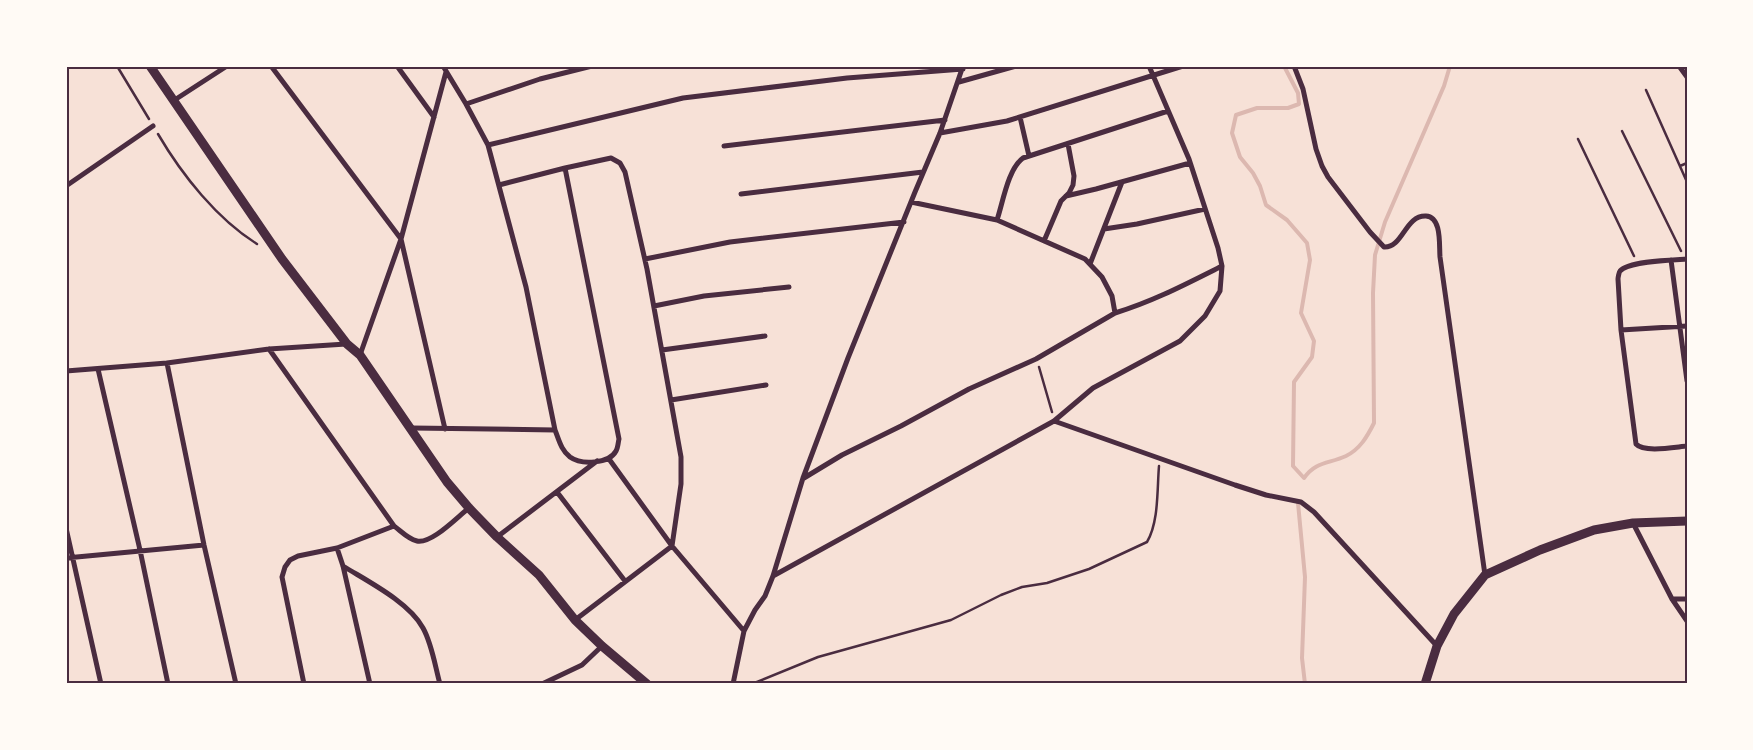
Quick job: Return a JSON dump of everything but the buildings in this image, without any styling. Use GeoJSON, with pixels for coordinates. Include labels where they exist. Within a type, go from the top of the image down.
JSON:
{"type":"FeatureCollection","features":[{"type":"Feature","properties":{"kind":"street"},"geometry":{"type":"LineString","coordinates":[[150,66],[282,259],[347,344],[360,355],[412,428],[447,482],[496,537],[539,575],[574,620],[647,684]]}},
{"type":"Feature","properties":{"kind":"street"},"geometry":{"type":"LineString","coordinates":[[173,102],[227,66]]}},
{"type":"Feature","properties":{"kind":"street"},"geometry":{"type":"LineString","coordinates":[[271,66],[400,239],[446,429]]}},
{"type":"Feature","properties":{"kind":"street"},"geometry":{"type":"LineString","coordinates":[[397,66],[434,117]]}},
{"type":"Feature","properties":{"kind":"street"},"geometry":{"type":"LineString","coordinates":[[443,66],[488,145],[526,288],[560,445],[572,459],[585,462],[597,461],[609,459],[617,450],[619,440],[565,168]]}},
{"type":"Feature","properties":{"kind":"street"},"geometry":{"type":"LineString","coordinates":[[466,104],[540,80],[592,66]]}},
{"type":"Feature","properties":{"kind":"street"},"geometry":{"type":"LineString","coordinates":[[959,82],[1016,66]]}},
{"type":"Feature","properties":{"kind":"street"},"geometry":{"type":"LineString","coordinates":[[773,576],[1054,421],[1094,388],[1180,341],[1205,316],[1220,291],[1222,266],[1190,163],[1175,123],[1149,66]]}},
{"type":"Feature","properties":{"kind":"street"},"geometry":{"type":"LineString","coordinates":[[940,133],[988,125],[1020,117],[1183,66]]}},
{"type":"Feature","properties":{"kind":"street"},"geometry":{"type":"LineString","coordinates":[[1294,66],[1303,88],[1316,149],[1322,166],[1328,177],[1370,232],[1384,247],[1389,247],[1417,217],[1426,216],[1433,218],[1437,224],[1485,575]]}},
{"type":"Feature","properties":{"kind":"street"},"geometry":{"type":"LineString","coordinates":[[1679,66],[1687,77]]}},
{"type":"Feature","properties":{"kind":"street"},"geometry":{"type":"LineString","coordinates":[[488,145],[683,98],[838,79],[963,67],[940,133],[848,358],[803,478],[773,576],[765,596],[744,631],[734,684]]}},
{"type":"Feature","properties":{"kind":"street"},"geometry":{"type":"LineString","coordinates":[[360,355],[400,239],[446,72]]}},
{"type":"Feature","properties":{"kind":"street"},"geometry":{"type":"LineString","coordinates":[[997,220],[1017,162],[1023,158],[1168,111]]}},
{"type":"Feature","properties":{"kind":"street"},"geometry":{"type":"LineString","coordinates":[[1020,117],[1029,156]]}},
{"type":"Feature","properties":{"kind":"street"},"geometry":{"type":"LineString","coordinates":[[724,146],[945,120]]}},
{"type":"Feature","properties":{"kind":"street"},"geometry":{"type":"LineString","coordinates":[[66,178],[67,186],[153,126]]}},
{"type":"Feature","properties":{"kind":"street"},"geometry":{"type":"LineString","coordinates":[[1044,241],[1061,201],[1073,185],[1074,176],[1068,144]]}},
{"type":"Feature","properties":{"kind":"street"},"geometry":{"type":"LineString","coordinates":[[499,185],[611,158],[620,164],[625,172],[645,259],[681,457],[681,484],[672,546],[574,620]]}},
{"type":"Feature","properties":{"kind":"street"},"geometry":{"type":"LineString","coordinates":[[1066,196],[1190,163]]}},
{"type":"Feature","properties":{"kind":"street"},"geometry":{"type":"LineString","coordinates":[[741,194],[923,172]]}},
{"type":"Feature","properties":{"kind":"street"},"geometry":{"type":"LineString","coordinates":[[1090,264],[1122,182]]}},
{"type":"Feature","properties":{"kind":"street"},"geometry":{"type":"LineString","coordinates":[[911,202],[997,220],[1085,259],[1102,277],[1112,296],[1115,314]]}},
{"type":"Feature","properties":{"kind":"street"},"geometry":{"type":"LineString","coordinates":[[1104,229],[1137,224],[1205,209]]}},
{"type":"Feature","properties":{"kind":"street"},"geometry":{"type":"LineString","coordinates":[[645,259],[730,242],[904,222]]}},
{"type":"Feature","properties":{"kind":"street"},"geometry":{"type":"LineString","coordinates":[[1686,259],[1627,267],[1620,272],[1618,279],[1621,330],[1636,444],[1640,448],[1648,449],[1687,446]]}},
{"type":"Feature","properties":{"kind":"street"},"geometry":{"type":"LineString","coordinates":[[1670,260],[1687,381]]}},
{"type":"Feature","properties":{"kind":"street"},"geometry":{"type":"LineString","coordinates":[[803,478],[842,455],[969,389],[1036,359],[1115,314],[1151,301],[1222,266]]}},
{"type":"Feature","properties":{"kind":"street"},"geometry":{"type":"LineString","coordinates":[[654,306],[704,296],[788,287]]}},
{"type":"Feature","properties":{"kind":"street"},"geometry":{"type":"LineString","coordinates":[[1621,330],[1687,326]]}},
{"type":"Feature","properties":{"kind":"street"},"geometry":{"type":"LineString","coordinates":[[662,350],[765,336]]}},
{"type":"Feature","properties":{"kind":"street"},"geometry":{"type":"LineString","coordinates":[[66,371],[167,363],[269,349],[347,344]]}},
{"type":"Feature","properties":{"kind":"street"},"geometry":{"type":"LineString","coordinates":[[269,349],[394,526],[419,542],[430,540],[469,508]]}},
{"type":"Feature","properties":{"kind":"street"},"geometry":{"type":"LineString","coordinates":[[167,363],[204,545],[236,684]]}},
{"type":"Feature","properties":{"kind":"street"},"geometry":{"type":"LineString","coordinates":[[98,369],[140,550],[168,684]]}},
{"type":"Feature","properties":{"kind":"street"},"geometry":{"type":"LineString","coordinates":[[671,400],[766,384]]}},
{"type":"Feature","properties":{"kind":"street"},"geometry":{"type":"LineString","coordinates":[[1054,421],[1235,485],[1301,502],[1314,512],[1437,646]]}},
{"type":"Feature","properties":{"kind":"street"},"geometry":{"type":"LineString","coordinates":[[412,428],[556,430]]}},
{"type":"Feature","properties":{"kind":"street"},"geometry":{"type":"LineString","coordinates":[[609,459],[672,546],[744,631]]}},
{"type":"Feature","properties":{"kind":"street"},"geometry":{"type":"LineString","coordinates":[[496,537],[597,461]]}},
{"type":"Feature","properties":{"kind":"street"},"geometry":{"type":"LineString","coordinates":[[557,492],[626,581]]}},
{"type":"Feature","properties":{"kind":"street"},"geometry":{"type":"LineString","coordinates":[[1425,684],[1437,646],[1454,614],[1485,575],[1540,550],[1594,530],[1633,523],[1687,521]]}},
{"type":"Feature","properties":{"kind":"street"},"geometry":{"type":"LineString","coordinates":[[1633,523],[1672,599],[1687,621]]}},
{"type":"Feature","properties":{"kind":"street"},"geometry":{"type":"LineString","coordinates":[[304,684],[282,577],[285,567],[290,560],[298,556],[337,548],[394,526]]}},
{"type":"Feature","properties":{"kind":"street"},"geometry":{"type":"LineString","coordinates":[[66,528],[69,557],[101,684]]}},
{"type":"Feature","properties":{"kind":"street"},"geometry":{"type":"LineString","coordinates":[[69,557],[204,545]]}},
{"type":"Feature","properties":{"kind":"street"},"geometry":{"type":"LineString","coordinates":[[337,548],[343,566],[370,684]]}},
{"type":"Feature","properties":{"kind":"street"},"geometry":{"type":"LineString","coordinates":[[343,566],[394,598],[422,627],[440,684]]}},
{"type":"Feature","properties":{"kind":"street"},"geometry":{"type":"LineString","coordinates":[[1672,599],[1687,598]]}},
{"type":"Feature","properties":{"kind":"street"},"geometry":{"type":"LineString","coordinates":[[542,684],[582,665],[602,646]]}},
{"type":"Feature","properties":{"kind":"path"},"geometry":{"type":"LineString","coordinates":[[117,66],[172,157],[230,224],[259,244]]}},
{"type":"Feature","properties":{"kind":"path"},"geometry":{"type":"LineString","coordinates":[[1646,90],[1687,182]]}},
{"type":"Feature","properties":{"kind":"path"},"geometry":{"type":"LineString","coordinates":[[1622,131],[1686,259]]}},
{"type":"Feature","properties":{"kind":"path"},"geometry":{"type":"LineString","coordinates":[[1578,139],[1638,264]]}},
{"type":"Feature","properties":{"kind":"path"},"geometry":{"type":"LineString","coordinates":[[1680,166],[1687,163]]}},
{"type":"Feature","properties":{"kind":"path"},"geometry":{"type":"LineString","coordinates":[[1036,359],[1054,421]]}},
{"type":"Feature","properties":{"kind":"path"},"geometry":{"type":"LineString","coordinates":[[752,684],[818,657],[951,620],[1022,587],[1046,583],[1089,569],[1147,542],[1152,533],[1154,520],[1159,458]]}},
{"type":"Feature","properties":{"kind":"waterway"},"geometry":{"type":"LineString","coordinates":[[1284,66],[1298,93],[1299,104],[1288,108],[1257,108],[1236,115],[1232,133],[1240,157],[1253,173],[1260,186],[1266,205],[1287,220],[1307,243],[1310,260],[1301,313],[1314,341],[1312,357],[1294,382],[1293,466],[1304,478],[1318,466],[1340,459],[1355,450],[1366,438],[1374,423],[1373,293],[1375,255],[1385,222],[1444,86],[1450,66]]}},
{"type":"Feature","properties":{"kind":"waterway"},"geometry":{"type":"LineString","coordinates":[[1298,503],[1305,577],[1302,658],[1305,684]]}}]}
